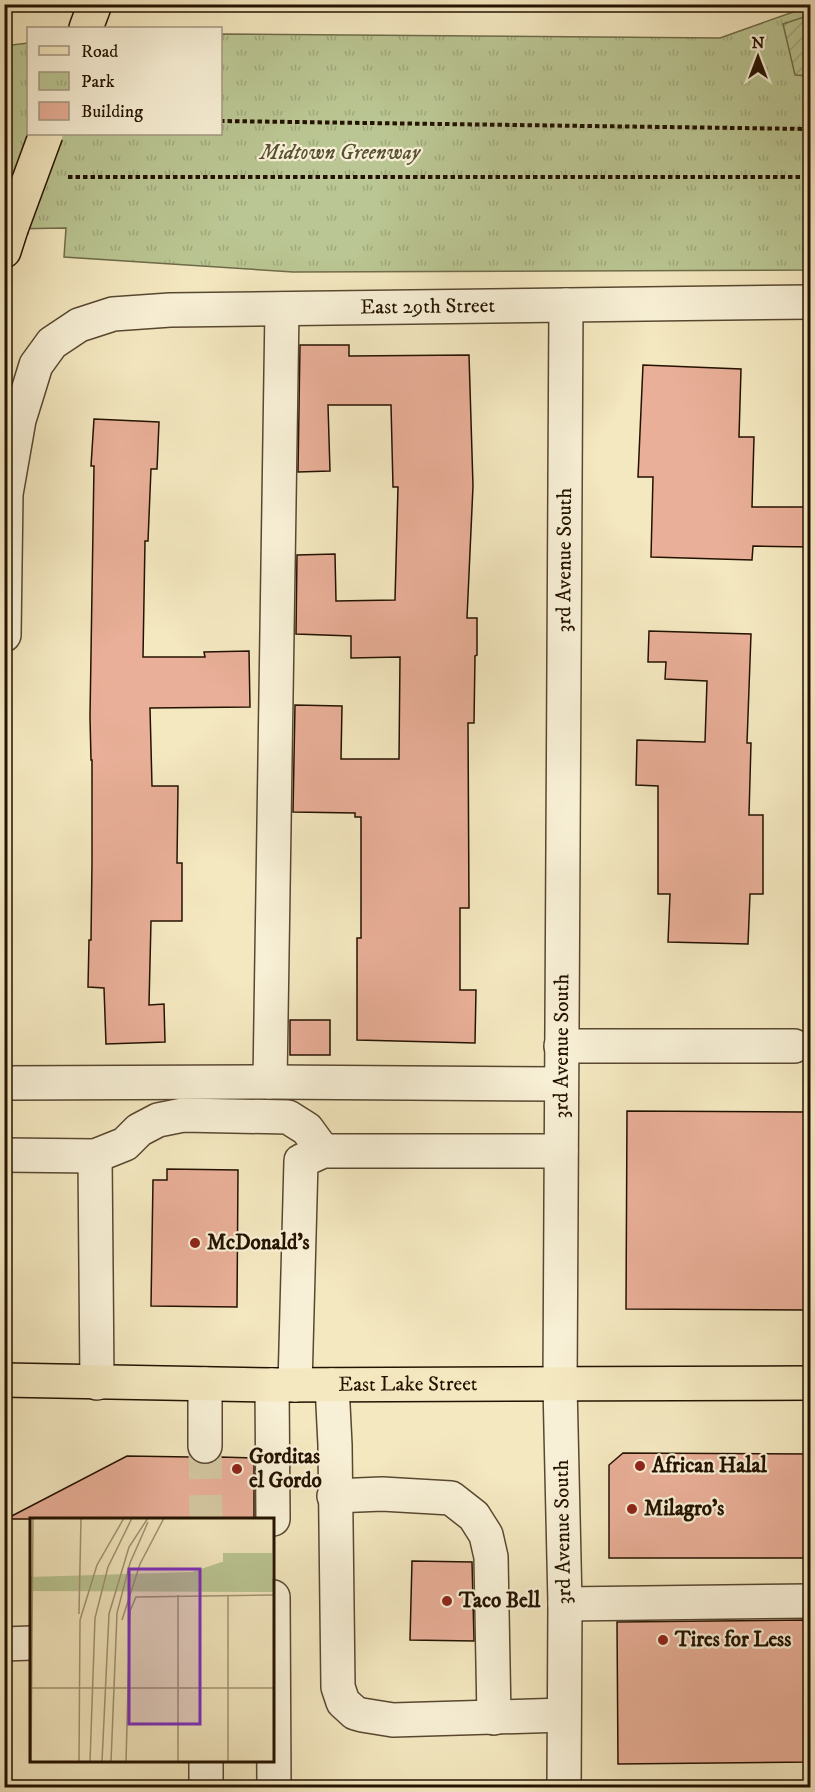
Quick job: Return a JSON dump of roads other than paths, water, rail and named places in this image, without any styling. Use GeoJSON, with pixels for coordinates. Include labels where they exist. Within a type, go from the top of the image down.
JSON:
{"type":"FeatureCollection","features":[{"type":"Feature","properties":{"kind":"main road"},"geometry":{"type":"LineString","coordinates":[[86,27],[95,4]]}},
{"type":"Feature","properties":{"kind":"main road"},"geometry":{"type":"LineString","coordinates":[[8,240],[46,135]]}},
{"type":"Feature","properties":{"kind":"main road","name":"East Lake Street"},"geometry":{"type":"LineString","coordinates":[[4,1380],[283,1385],[810,1383]]}},
{"type":"Feature","properties":{"kind":"street","name":"East 29th Street"},"geometry":{"type":"LineString","coordinates":[[4,635],[6,494],[19,420],[36,365],[52,343],[79,325],[113,314],[201,309],[810,302]]}},
{"type":"Feature","properties":{"kind":"street","name":"3rd Avenue South"},"geometry":{"type":"LineString","coordinates":[[564,1788],[565,1604],[560,1385],[566,305]]}},
{"type":"Feature","properties":{"kind":"street"},"geometry":{"type":"LineString","coordinates":[[270,1082],[282,309]]}},
{"type":"Feature","properties":{"kind":"street"},"geometry":{"type":"LineString","coordinates":[[561,1046],[794,1046]]}},
{"type":"Feature","properties":{"kind":"street"},"geometry":{"type":"LineString","coordinates":[[4,1083],[561,1084]]}},
{"type":"Feature","properties":{"kind":"street"},"geometry":{"type":"LineString","coordinates":[[4,1155],[95,1156],[125,1144],[139,1130],[158,1120],[183,1115],[288,1117],[307,1129],[323,1151]]}},
{"type":"Feature","properties":{"kind":"street"},"geometry":{"type":"LineString","coordinates":[[273,1518],[301,1161],[323,1151],[561,1151]]}},
{"type":"Feature","properties":{"kind":"street"},"geometry":{"type":"LineString","coordinates":[[95,1156],[97,1383]]}},
{"type":"Feature","properties":{"kind":"street"},"geometry":{"type":"LineString","coordinates":[[205,1384],[205,1446]]}},
{"type":"Feature","properties":{"kind":"street"},"geometry":{"type":"LineString","coordinates":[[332,1385],[335,1445],[338,1688],[343,1702],[351,1710],[362,1715],[393,1720],[564,1714]]}},
{"type":"Feature","properties":{"kind":"street"},"geometry":{"type":"LineString","coordinates":[[334,1496],[382,1494],[451,1498],[474,1516],[486,1535],[491,1557],[494,1718]]}},
{"type":"Feature","properties":{"kind":"street"},"geometry":{"type":"LineString","coordinates":[[565,1604],[810,1601]]}},
{"type":"Feature","properties":{"kind":"street"},"geometry":{"type":"LineString","coordinates":[[4,1644],[30,1644]]}},
{"type":"Feature","properties":{"kind":"street"},"geometry":{"type":"LineString","coordinates":[[206,1762],[206,1788]]}},
{"type":"Feature","properties":{"kind":"street"},"geometry":{"type":"LineString","coordinates":[[274,1762],[274,1788]]}},
{"type":"Feature","properties":{"kind":"tunnel"},"geometry":{"type":"LineString","coordinates":[[205,1446],[206,1518]]}},
{"type":"Feature","properties":{"kind":"place","name":"McDonald's"},"geometry":{"type":"Point","coordinates":[195,1243]}},
{"type":"Feature","properties":{"kind":"place","name":"African Halal"},"geometry":{"type":"Point","coordinates":[640,1466]}},
{"type":"Feature","properties":{"kind":"place","name":"Gorditas el Gordo"},"geometry":{"type":"Point","coordinates":[237,1469]}},
{"type":"Feature","properties":{"kind":"place","name":"Milagro's"},"geometry":{"type":"Point","coordinates":[632,1509]}},
{"type":"Feature","properties":{"kind":"place","name":"Taco Bell"},"geometry":{"type":"Point","coordinates":[447,1601]}},
{"type":"Feature","properties":{"kind":"place","name":"Tires for Less"},"geometry":{"type":"Point","coordinates":[663,1640]}},
{"type":"Feature","properties":{"kind":"park label","name":"Midtown Greenway"},"geometry":{"type":"Point","coordinates":[340,153]}}]}
